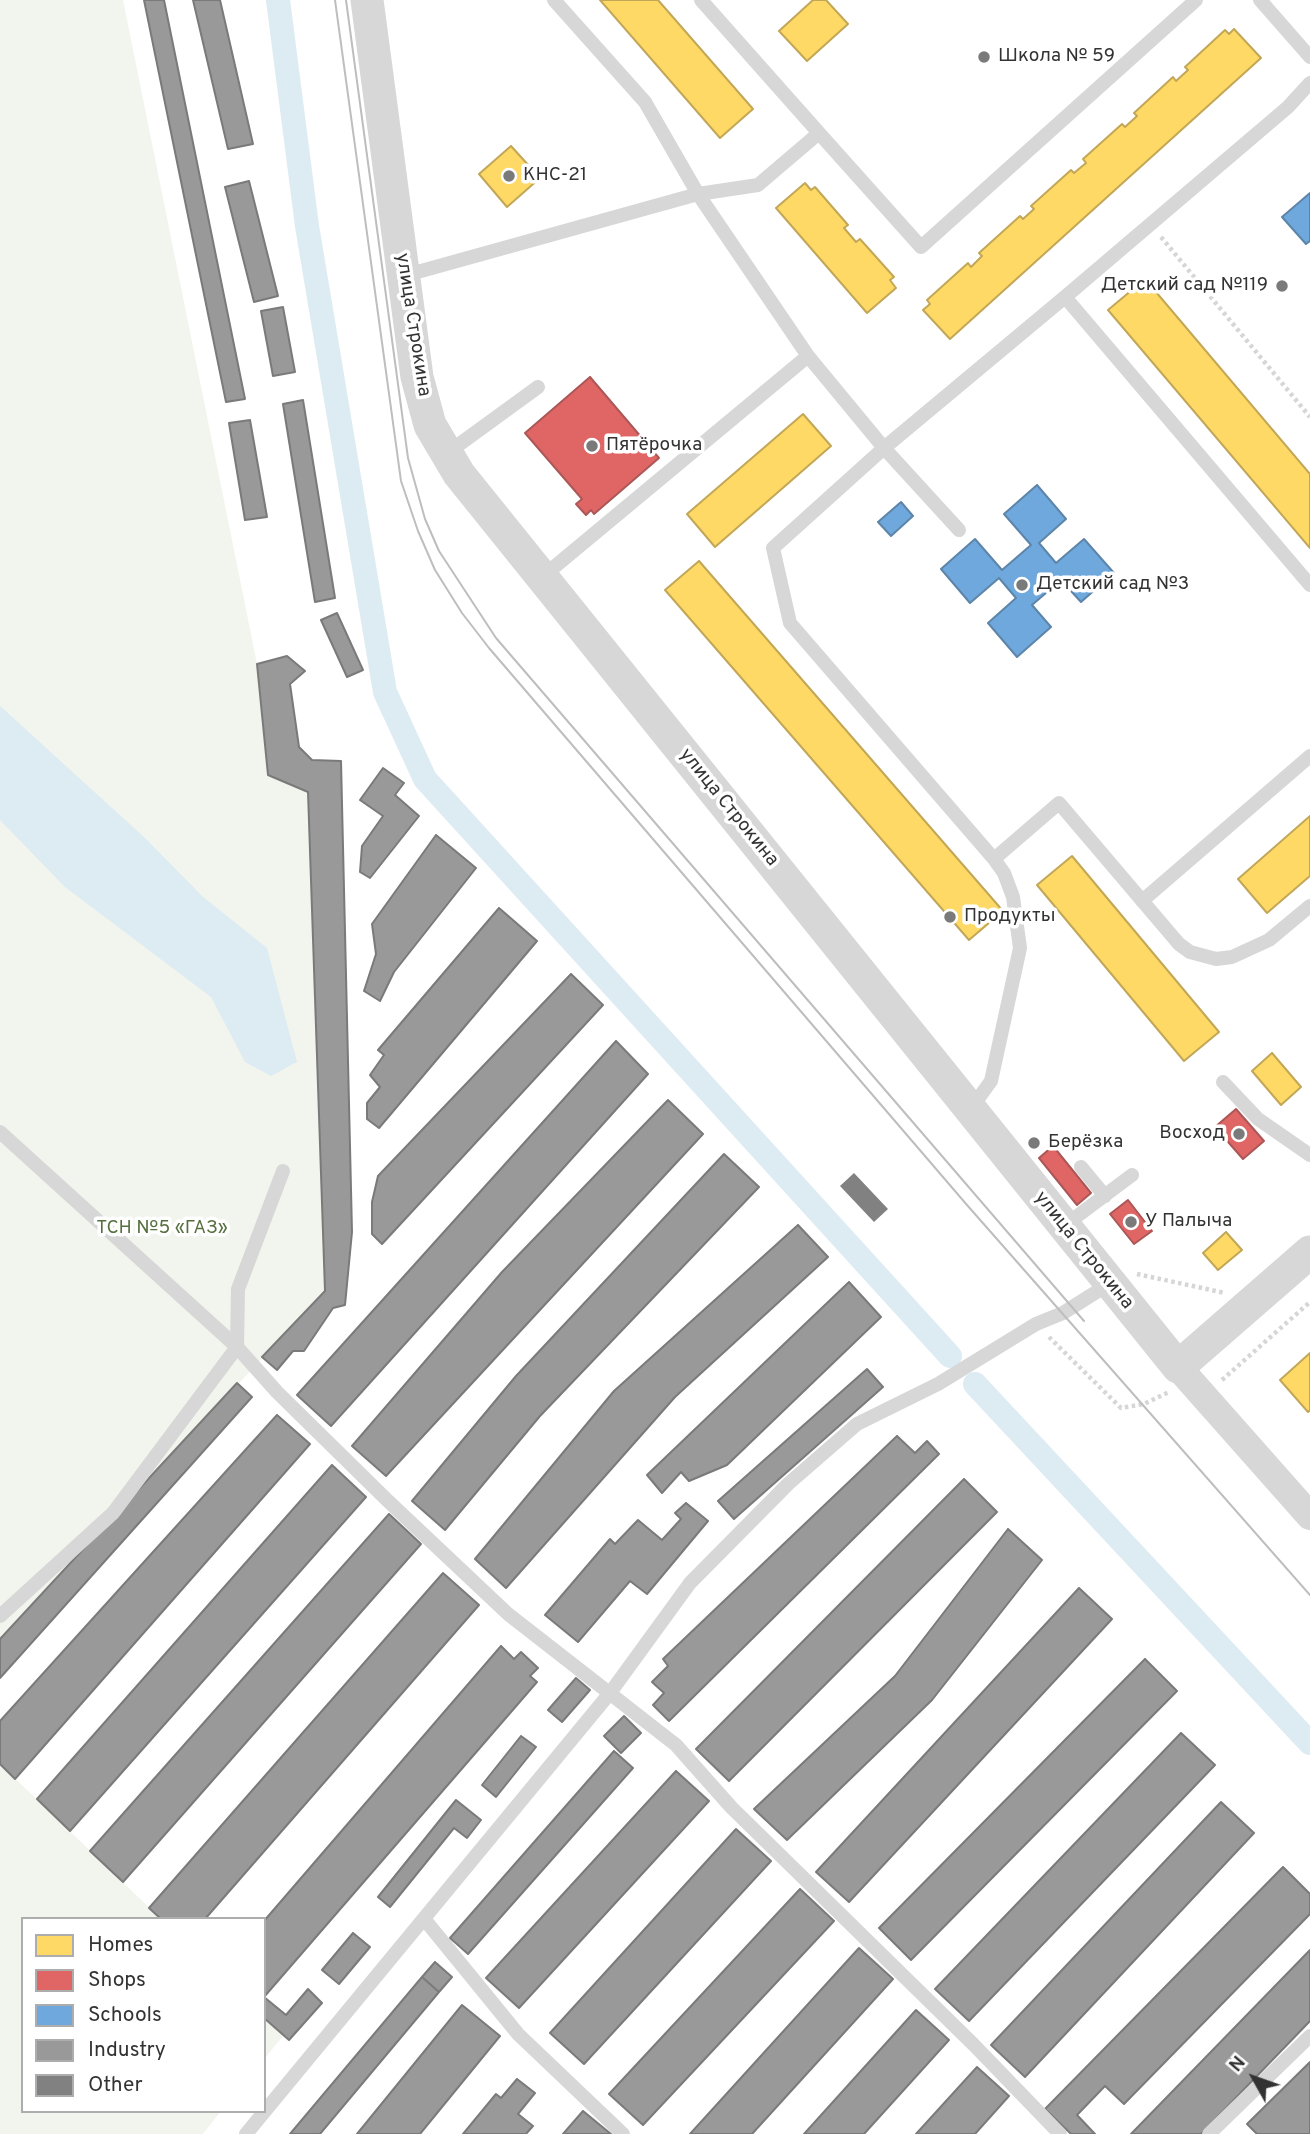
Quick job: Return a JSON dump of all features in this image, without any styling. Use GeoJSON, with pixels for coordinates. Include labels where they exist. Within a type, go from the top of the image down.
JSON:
{"type":"FeatureCollection","features":[{"type":"Feature","properties":{"kind":"street","name":"улица Строкина"},"geometry":{"type":"LineString","coordinates":[[367,0],[417,377],[430,425],[445,454],[541,578],[1109,1284],[1178,1367],[1310,1516]]}},
{"type":"Feature","properties":{"kind":"street"},"geometry":{"type":"LineString","coordinates":[[1178,1367],[1310,1252]]}},
{"type":"Feature","properties":{"kind":"lane"},"geometry":{"type":"LineString","coordinates":[[554,0],[645,102],[698,194],[808,356],[884,448],[959,530]]}},
{"type":"Feature","properties":{"kind":"lane"},"geometry":{"type":"LineString","coordinates":[[701,0],[921,247],[1196,0]]}},
{"type":"Feature","properties":{"kind":"lane"},"geometry":{"type":"LineString","coordinates":[[1260,0],[1310,57]]}},
{"type":"Feature","properties":{"kind":"lane"},"geometry":{"type":"LineString","coordinates":[[970,1110],[991,1081],[1020,948],[1013,897],[1004,873],[994,859],[790,623],[773,548],[884,448],[1288,107],[1310,83]]}},
{"type":"Feature","properties":{"kind":"lane"},"geometry":{"type":"LineString","coordinates":[[403,276],[698,194],[758,185],[819,132]]}},
{"type":"Feature","properties":{"kind":"lane"},"geometry":{"type":"LineString","coordinates":[[1065,297],[1310,585]]}},
{"type":"Feature","properties":{"kind":"lane"},"geometry":{"type":"LineString","coordinates":[[541,578],[808,356]]}},
{"type":"Feature","properties":{"kind":"lane"},"geometry":{"type":"LineString","coordinates":[[445,454],[538,387]]}},
{"type":"Feature","properties":{"kind":"lane"},"geometry":{"type":"LineString","coordinates":[[1142,901],[1310,757]]}},
{"type":"Feature","properties":{"kind":"lane"},"geometry":{"type":"LineString","coordinates":[[994,859],[1059,803],[1142,901],[1190,952],[1216,959],[1232,957],[1269,940],[1310,906]]}},
{"type":"Feature","properties":{"kind":"lane"},"geometry":{"type":"LineString","coordinates":[[1223,1082],[1258,1119],[1310,1155]]}},
{"type":"Feature","properties":{"kind":"lane"},"geometry":{"type":"LineString","coordinates":[[0,1132],[237,1347],[278,1392],[508,1614],[676,1745],[731,1807],[974,2045],[1060,2134]]}},
{"type":"Feature","properties":{"kind":"lane"},"geometry":{"type":"LineString","coordinates":[[1081,1167],[1105,1196]]}},
{"type":"Feature","properties":{"kind":"lane"},"geometry":{"type":"LineString","coordinates":[[0,1616],[113,1513],[237,1347],[238,1289],[283,1171]]}},
{"type":"Feature","properties":{"kind":"lane"},"geometry":{"type":"LineString","coordinates":[[1063,1227],[1132,1175]]}},
{"type":"Feature","properties":{"kind":"lane"},"geometry":{"type":"LineString","coordinates":[[266,2110],[610,1693],[690,1583],[788,1484],[857,1424],[938,1384],[1036,1324],[1072,1308],[1109,1284]]}},
{"type":"Feature","properties":{"kind":"lane"},"geometry":{"type":"LineString","coordinates":[[425,1920],[519,2035],[623,2134]]}},
{"type":"Feature","properties":{"kind":"lane"},"geometry":{"type":"LineString","coordinates":[[1209,2134],[1310,2036]]}},
{"type":"Feature","properties":{"kind":"lane"},"geometry":{"type":"LineString","coordinates":[[246,2134],[264,2113]]}},
{"type":"Feature","properties":{"kind":"path"},"geometry":{"type":"LineString","coordinates":[[1150,224],[1310,417]]}},
{"type":"Feature","properties":{"kind":"path"},"geometry":{"type":"LineString","coordinates":[[1109,1284],[1119,1270],[1229,1293]]}},
{"type":"Feature","properties":{"kind":"path"},"geometry":{"type":"LineString","coordinates":[[1036,1324],[1121,1408],[1144,1404],[1178,1388],[1204,1396],[1310,1302]]}},
{"type":"Feature","properties":{"kind":"green space","name":"ТСН №5 «ГАЗ»"},"geometry":{"type":"Polygon","coordinates":[[[0,0],[123,0],[257,664],[308,792],[325,1291],[0,1639],[0,0]]]}},
{"type":"Feature","properties":{"kind":"green space"},"geometry":{"type":"Polygon","coordinates":[[[0,1764],[159,1917],[21,1917],[21,2113],[219,2113],[203,2134],[0,2134],[0,1764]]]}},
{"type":"Feature","properties":{"kind":"green space"},"geometry":{"type":"Polygon","coordinates":[[[266,2020],[283,2036],[266,2057],[266,2020]]]}},
{"type":"Feature","properties":{"kind":"shaded area"},"geometry":{"type":"Polygon","coordinates":[[[0,706],[145,838],[203,897],[267,948],[297,1062],[271,1076],[245,1062],[211,997],[65,887],[0,820],[0,706]]]}},
{"type":"Feature","properties":{"kind":"building: Homes"},"geometry":{"type":"Polygon","coordinates":[[[600,0],[658,0],[753,109],[720,138],[600,0]]]}},
{"type":"Feature","properties":{"kind":"building: Homes"},"geometry":{"type":"Polygon","coordinates":[[[813,0],[826,0],[848,24],[807,61],[779,31],[813,0]]]}},
{"type":"Feature","properties":{"kind":"building: Homes"},"geometry":{"type":"Polygon","coordinates":[[[1234,29],[1261,58],[950,339],[923,310],[930,304],[927,300],[968,263],[971,267],[982,256],[979,253],[1020,216],[1023,219],[1034,209],[1031,206],[1071,170],[1074,173],[1086,163],[1083,159],[1122,124],[1125,127],[1137,116],[1134,113],[1173,77],[1176,81],[1188,70],[1185,67],[1225,30],[1229,34],[1234,29]]]}},
{"type":"Feature","properties":{"kind":"building: Homes","name":"КНС-21"},"geometry":{"type":"Polygon","coordinates":[[[511,146],[540,178],[507,207],[479,174],[511,146]]]}},
{"type":"Feature","properties":{"kind":"building: Homes"},"geometry":{"type":"Polygon","coordinates":[[[805,183],[811,190],[815,187],[848,225],[844,228],[856,242],[860,239],[894,277],[890,280],[896,288],[867,313],[776,208],[805,183]]]}},
{"type":"Feature","properties":{"kind":"building: Homes"},"geometry":{"type":"Polygon","coordinates":[[[1145,279],[1310,474],[1310,548],[1108,310],[1145,279]]]}},
{"type":"Feature","properties":{"kind":"building: Homes"},"geometry":{"type":"Polygon","coordinates":[[[803,414],[831,446],[715,547],[687,514],[803,414]]]}},
{"type":"Feature","properties":{"kind":"building: Homes"},"geometry":{"type":"Polygon","coordinates":[[[699,561],[1003,911],[969,940],[665,590],[699,561]]]}},
{"type":"Feature","properties":{"kind":"building: Homes"},"geometry":{"type":"Polygon","coordinates":[[[1310,816],[1310,876],[1267,913],[1238,879],[1310,816]]]}},
{"type":"Feature","properties":{"kind":"building: Homes"},"geometry":{"type":"Polygon","coordinates":[[[1072,856],[1219,1032],[1184,1061],[1037,885],[1072,856]]]}},
{"type":"Feature","properties":{"kind":"building: Homes"},"geometry":{"type":"Polygon","coordinates":[[[1272,1053],[1301,1087],[1281,1105],[1252,1071],[1272,1053]]]}},
{"type":"Feature","properties":{"kind":"building: Homes"},"geometry":{"type":"Polygon","coordinates":[[[1226,1232],[1242,1250],[1218,1270],[1203,1253],[1226,1232]]]}},
{"type":"Feature","properties":{"kind":"building: Homes"},"geometry":{"type":"Polygon","coordinates":[[[1310,1353],[1310,1410],[1308,1412],[1280,1380],[1310,1353]]]}},
{"type":"Feature","properties":{"kind":"building: Shops","name":"Пятёрочка"},"geometry":{"type":"Polygon","coordinates":[[[590,377],[659,458],[594,514],[591,510],[586,515],[576,504],[582,499],[525,433],[590,377]]]}},
{"type":"Feature","properties":{"kind":"building: Shops","name":"Восход"},"geometry":{"type":"Polygon","coordinates":[[[1236,1109],[1264,1141],[1243,1159],[1215,1127],[1236,1109]]]}},
{"type":"Feature","properties":{"kind":"building: Shops"},"geometry":{"type":"Polygon","coordinates":[[[1053,1146],[1091,1193],[1077,1205],[1039,1158],[1053,1146]]]}},
{"type":"Feature","properties":{"kind":"building: Shops","name":"У Палыча"},"geometry":{"type":"Polygon","coordinates":[[[1128,1200],[1152,1231],[1134,1244],[1110,1214],[1128,1200]]]}},
{"type":"Feature","properties":{"kind":"building: Schools"},"geometry":{"type":"Polygon","coordinates":[[[1310,193],[1310,241],[1306,244],[1282,217],[1310,193]]]}},
{"type":"Feature","properties":{"kind":"building: Schools"},"geometry":{"type":"Polygon","coordinates":[[[1037,485],[1066,519],[1039,543],[1056,563],[1084,539],[1114,573],[1081,602],[1061,580],[1032,605],[1051,627],[1017,657],[988,623],[1016,598],[999,578],[970,603],[941,569],[975,539],[1002,570],[1031,545],[1004,514],[1037,485]]]}},
{"type":"Feature","properties":{"kind":"building: Schools"},"geometry":{"type":"Polygon","coordinates":[[[901,502],[913,516],[891,536],[878,522],[901,502]]]}},
{"type":"Feature","properties":{"kind":"building: Industry"},"geometry":{"type":"Polygon","coordinates":[[[144,0],[164,0],[245,399],[226,402],[144,0]]]}},
{"type":"Feature","properties":{"kind":"building: Industry"},"geometry":{"type":"Polygon","coordinates":[[[193,0],[220,0],[253,144],[228,149],[193,0]]]}},
{"type":"Feature","properties":{"kind":"building: Industry"},"geometry":{"type":"Polygon","coordinates":[[[249,181],[278,296],[254,302],[225,187],[249,181]]]}},
{"type":"Feature","properties":{"kind":"building: Industry"},"geometry":{"type":"Polygon","coordinates":[[[283,307],[295,372],[273,376],[261,311],[283,307]]]}},
{"type":"Feature","properties":{"kind":"building: Industry"},"geometry":{"type":"Polygon","coordinates":[[[303,400],[335,598],[315,602],[283,404],[303,400]]]}},
{"type":"Feature","properties":{"kind":"building: Industry"},"geometry":{"type":"Polygon","coordinates":[[[250,420],[267,517],[245,520],[229,423],[250,420]]]}},
{"type":"Feature","properties":{"kind":"building: Industry"},"geometry":{"type":"Polygon","coordinates":[[[337,613],[363,670],[347,677],[321,620],[337,613]]]}},
{"type":"Feature","properties":{"kind":"building: Industry"},"geometry":{"type":"Polygon","coordinates":[[[287,656],[305,671],[290,684],[299,747],[312,760],[341,761],[352,1232],[345,1305],[333,1308],[304,1351],[293,1351],[277,1370],[262,1357],[325,1291],[308,792],[268,775],[257,664],[287,656]]]}},
{"type":"Feature","properties":{"kind":"building: Industry"},"geometry":{"type":"Polygon","coordinates":[[[383,768],[404,783],[395,795],[419,816],[370,878],[360,872],[362,846],[383,816],[360,800],[383,768]]]}},
{"type":"Feature","properties":{"kind":"building: Industry"},"geometry":{"type":"Polygon","coordinates":[[[436,835],[476,868],[394,972],[380,1001],[364,991],[376,954],[372,924],[436,835]]]}},
{"type":"Feature","properties":{"kind":"building: Industry"},"geometry":{"type":"Polygon","coordinates":[[[499,908],[537,941],[379,1128],[367,1119],[367,1103],[380,1087],[370,1075],[384,1055],[378,1050],[499,908]]]}},
{"type":"Feature","properties":{"kind":"building: Industry"},"geometry":{"type":"Polygon","coordinates":[[[571,974],[603,1005],[382,1244],[372,1234],[372,1202],[378,1176],[571,974]]]}},
{"type":"Feature","properties":{"kind":"building: Industry"},"geometry":{"type":"Polygon","coordinates":[[[616,1041],[648,1074],[331,1426],[297,1395],[616,1041]]]}},
{"type":"Feature","properties":{"kind":"building: Industry"},"geometry":{"type":"Polygon","coordinates":[[[668,1100],[703,1134],[386,1476],[352,1446],[502,1272],[668,1100]]]}},
{"type":"Feature","properties":{"kind":"building: Industry"},"geometry":{"type":"Polygon","coordinates":[[[724,1154],[759,1187],[540,1416],[445,1530],[412,1501],[516,1376],[724,1154]]]}},
{"type":"Feature","properties":{"kind":"building: Industry"},"geometry":{"type":"Polygon","coordinates":[[[798,1225],[828,1257],[675,1397],[506,1588],[475,1559],[614,1391],[798,1225]]]}},
{"type":"Feature","properties":{"kind":"building: Industry"},"geometry":{"type":"Polygon","coordinates":[[[849,1282],[881,1317],[727,1465],[689,1481],[681,1472],[662,1493],[647,1475],[849,1282]]]}},
{"type":"Feature","properties":{"kind":"building: Industry"},"geometry":{"type":"Polygon","coordinates":[[[867,1369],[883,1387],[734,1519],[718,1501],[867,1369]]]}},
{"type":"Feature","properties":{"kind":"building: Industry"},"geometry":{"type":"Polygon","coordinates":[[[237,1383],[252,1397],[0,1678],[0,1639],[237,1383]]]}},
{"type":"Feature","properties":{"kind":"building: Industry"},"geometry":{"type":"Polygon","coordinates":[[[277,1415],[310,1444],[15,1779],[0,1764],[0,1721],[277,1415]]]}},
{"type":"Feature","properties":{"kind":"building: Industry"},"geometry":{"type":"Polygon","coordinates":[[[897,1436],[915,1453],[927,1441],[939,1454],[669,1721],[653,1705],[664,1693],[652,1682],[668,1666],[663,1659],[897,1436]]]}},
{"type":"Feature","properties":{"kind":"building: Industry"},"geometry":{"type":"Polygon","coordinates":[[[332,1465],[366,1497],[70,1831],[37,1799],[332,1465]]]}},
{"type":"Feature","properties":{"kind":"building: Industry"},"geometry":{"type":"Polygon","coordinates":[[[964,1479],[997,1512],[729,1781],[696,1749],[964,1479]]]}},
{"type":"Feature","properties":{"kind":"building: Industry"},"geometry":{"type":"Polygon","coordinates":[[[686,1503],[708,1521],[647,1594],[630,1581],[578,1642],[545,1615],[610,1539],[615,1544],[638,1520],[662,1540],[681,1519],[675,1513],[686,1503]]]}},
{"type":"Feature","properties":{"kind":"building: Industry"},"geometry":{"type":"Polygon","coordinates":[[[389,1514],[421,1544],[123,1882],[90,1851],[389,1514]]]}},
{"type":"Feature","properties":{"kind":"building: Industry"},"geometry":{"type":"Polygon","coordinates":[[[1008,1529],[1042,1560],[932,1700],[787,1840],[754,1809],[895,1676],[1008,1529]]]}},
{"type":"Feature","properties":{"kind":"building: Industry"},"geometry":{"type":"Polygon","coordinates":[[[443,1573],[479,1605],[207,1917],[159,1917],[149,1908],[443,1573]]]}},
{"type":"Feature","properties":{"kind":"building: Industry"},"geometry":{"type":"Polygon","coordinates":[[[1079,1588],[1112,1619],[849,1902],[816,1872],[1079,1588]]]}},
{"type":"Feature","properties":{"kind":"building: Industry"},"geometry":{"type":"Polygon","coordinates":[[[501,1646],[514,1659],[521,1652],[538,1668],[530,1676],[537,1682],[266,1995],[266,1919],[501,1646]]]}},
{"type":"Feature","properties":{"kind":"building: Industry"},"geometry":{"type":"Polygon","coordinates":[[[1145,1659],[1177,1691],[911,1960],[879,1928],[1145,1659]]]}},
{"type":"Feature","properties":{"kind":"building: Industry"},"geometry":{"type":"Polygon","coordinates":[[[576,1678],[590,1690],[562,1722],[548,1710],[576,1678]]]}},
{"type":"Feature","properties":{"kind":"building: Industry"},"geometry":{"type":"Polygon","coordinates":[[[624,1716],[641,1733],[621,1753],[604,1736],[624,1716]]]}},
{"type":"Feature","properties":{"kind":"building: Industry"},"geometry":{"type":"Polygon","coordinates":[[[1181,1733],[1215,1765],[969,2021],[935,1989],[1181,1733]]]}},
{"type":"Feature","properties":{"kind":"building: Industry"},"geometry":{"type":"Polygon","coordinates":[[[521,1736],[536,1747],[496,1797],[482,1785],[521,1736]]]}},
{"type":"Feature","properties":{"kind":"building: Industry"},"geometry":{"type":"Polygon","coordinates":[[[614,1751],[633,1768],[468,1954],[450,1938],[614,1751]]]}},
{"type":"Feature","properties":{"kind":"building: Industry"},"geometry":{"type":"Polygon","coordinates":[[[676,1771],[709,1801],[519,2008],[486,1978],[676,1771]]]}},
{"type":"Feature","properties":{"kind":"building: Industry"},"geometry":{"type":"Polygon","coordinates":[[[456,1800],[481,1820],[467,1838],[454,1828],[390,1907],[378,1897],[456,1800]]]}},
{"type":"Feature","properties":{"kind":"building: Industry"},"geometry":{"type":"Polygon","coordinates":[[[1221,1802],[1254,1833],[1025,2077],[991,2045],[1221,1802]]]}},
{"type":"Feature","properties":{"kind":"building: Industry"},"geometry":{"type":"Polygon","coordinates":[[[736,1829],[771,1861],[584,2064],[550,2033],[736,1829]]]}},
{"type":"Feature","properties":{"kind":"building: Industry"},"geometry":{"type":"Polygon","coordinates":[[[1283,1867],[1310,1894],[1310,1914],[1124,2104],[1105,2086],[1077,2115],[1095,2134],[1071,2134],[1045,2109],[1283,1867]]]}},
{"type":"Feature","properties":{"kind":"building: Industry"},"geometry":{"type":"Polygon","coordinates":[[[800,1889],[834,1921],[643,2125],[609,2094],[800,1889]]]}},
{"type":"Feature","properties":{"kind":"building: Industry"},"geometry":{"type":"Polygon","coordinates":[[[353,1933],[370,1947],[339,1984],[322,1970],[353,1933]]]}},
{"type":"Feature","properties":{"kind":"building: Industry"},"geometry":{"type":"Polygon","coordinates":[[[859,1948],[893,1979],[752,2134],[690,2134],[859,1948]]]}},
{"type":"Feature","properties":{"kind":"building: Industry"},"geometry":{"type":"Polygon","coordinates":[[[1310,1950],[1310,2021],[1201,2134],[1131,2134],[1310,1950]]]}},
{"type":"Feature","properties":{"kind":"building: Industry"},"geometry":{"type":"Polygon","coordinates":[[[435,1962],[452,1977],[439,1992],[422,1977],[435,1962]]]}},
{"type":"Feature","properties":{"kind":"building: Industry"},"geometry":{"type":"Polygon","coordinates":[[[422,1977],[439,1992],[320,2134],[290,2134],[422,1977]]]}},
{"type":"Feature","properties":{"kind":"building: Industry"},"geometry":{"type":"Polygon","coordinates":[[[308,1989],[322,2003],[289,2040],[266,2020],[266,1999],[286,2015],[308,1989]]]}},
{"type":"Feature","properties":{"kind":"building: Industry"},"geometry":{"type":"Polygon","coordinates":[[[462,2005],[500,2036],[420,2134],[357,2134],[462,2005]]]}},
{"type":"Feature","properties":{"kind":"building: Industry"},"geometry":{"type":"Polygon","coordinates":[[[916,2010],[949,2040],[864,2134],[804,2134],[916,2010]]]}},
{"type":"Feature","properties":{"kind":"building: Industry"},"geometry":{"type":"Polygon","coordinates":[[[1310,2062],[1310,2134],[1257,2134],[1247,2124],[1310,2062]]]}},
{"type":"Feature","properties":{"kind":"building: Industry"},"geometry":{"type":"Polygon","coordinates":[[[977,2067],[1009,2096],[975,2134],[916,2134],[977,2067]]]}},
{"type":"Feature","properties":{"kind":"building: Industry"},"geometry":{"type":"Polygon","coordinates":[[[517,2079],[535,2093],[518,2114],[533,2126],[526,2134],[463,2134],[496,2094],[501,2098],[517,2079]]]}},
{"type":"Feature","properties":{"kind":"building: Industry"},"geometry":{"type":"Polygon","coordinates":[[[583,2111],[611,2134],[563,2134],[583,2111]]]}},
{"type":"Feature","properties":{"kind":"building: Other"},"geometry":{"type":"Polygon","coordinates":[[[854,1173],[888,1209],[874,1222],[840,1186],[854,1173]]]}},
{"type":"Feature","properties":{"kind":"waterway"},"geometry":{"type":"LineString","coordinates":[[278,0],[307,226],[385,692],[425,779],[950,1356]]}},
{"type":"Feature","properties":{"kind":"waterway"},"geometry":{"type":"LineString","coordinates":[[975,1384],[1310,1743]]}},
{"type":"Feature","properties":{"kind":"tram line"},"geometry":{"type":"LineString","coordinates":[[335,0],[401,481],[435,570],[462,613],[489,648],[967,1205],[1310,1595]]}},
{"type":"Feature","properties":{"kind":"tram line"},"geometry":{"type":"LineString","coordinates":[[346,0],[408,458],[425,519],[439,551],[496,638],[1084,1321]]}},
{"type":"Feature","properties":{"kind":"place","name":"Школа № 59"},"geometry":{"type":"Point","coordinates":[984,57]}},
{"type":"Feature","properties":{"kind":"place","name":"КНС-21"},"geometry":{"type":"Point","coordinates":[509,176]}},
{"type":"Feature","properties":{"kind":"place","name":"Детский сад №119"},"geometry":{"type":"Point","coordinates":[1282,286]}},
{"type":"Feature","properties":{"kind":"place","name":"Пятёрочка"},"geometry":{"type":"Point","coordinates":[592,446]}},
{"type":"Feature","properties":{"kind":"place","name":"Детский сад №3"},"geometry":{"type":"Point","coordinates":[1022,585]}},
{"type":"Feature","properties":{"kind":"place","name":"Продукты"},"geometry":{"type":"Point","coordinates":[950,917]}},
{"type":"Feature","properties":{"kind":"place","name":"Восход"},"geometry":{"type":"Point","coordinates":[1239,1134]}},
{"type":"Feature","properties":{"kind":"place","name":"Берёзка"},"geometry":{"type":"Point","coordinates":[1034,1143]}},
{"type":"Feature","properties":{"kind":"place","name":"У Палыча"},"geometry":{"type":"Point","coordinates":[1131,1222]}}]}
